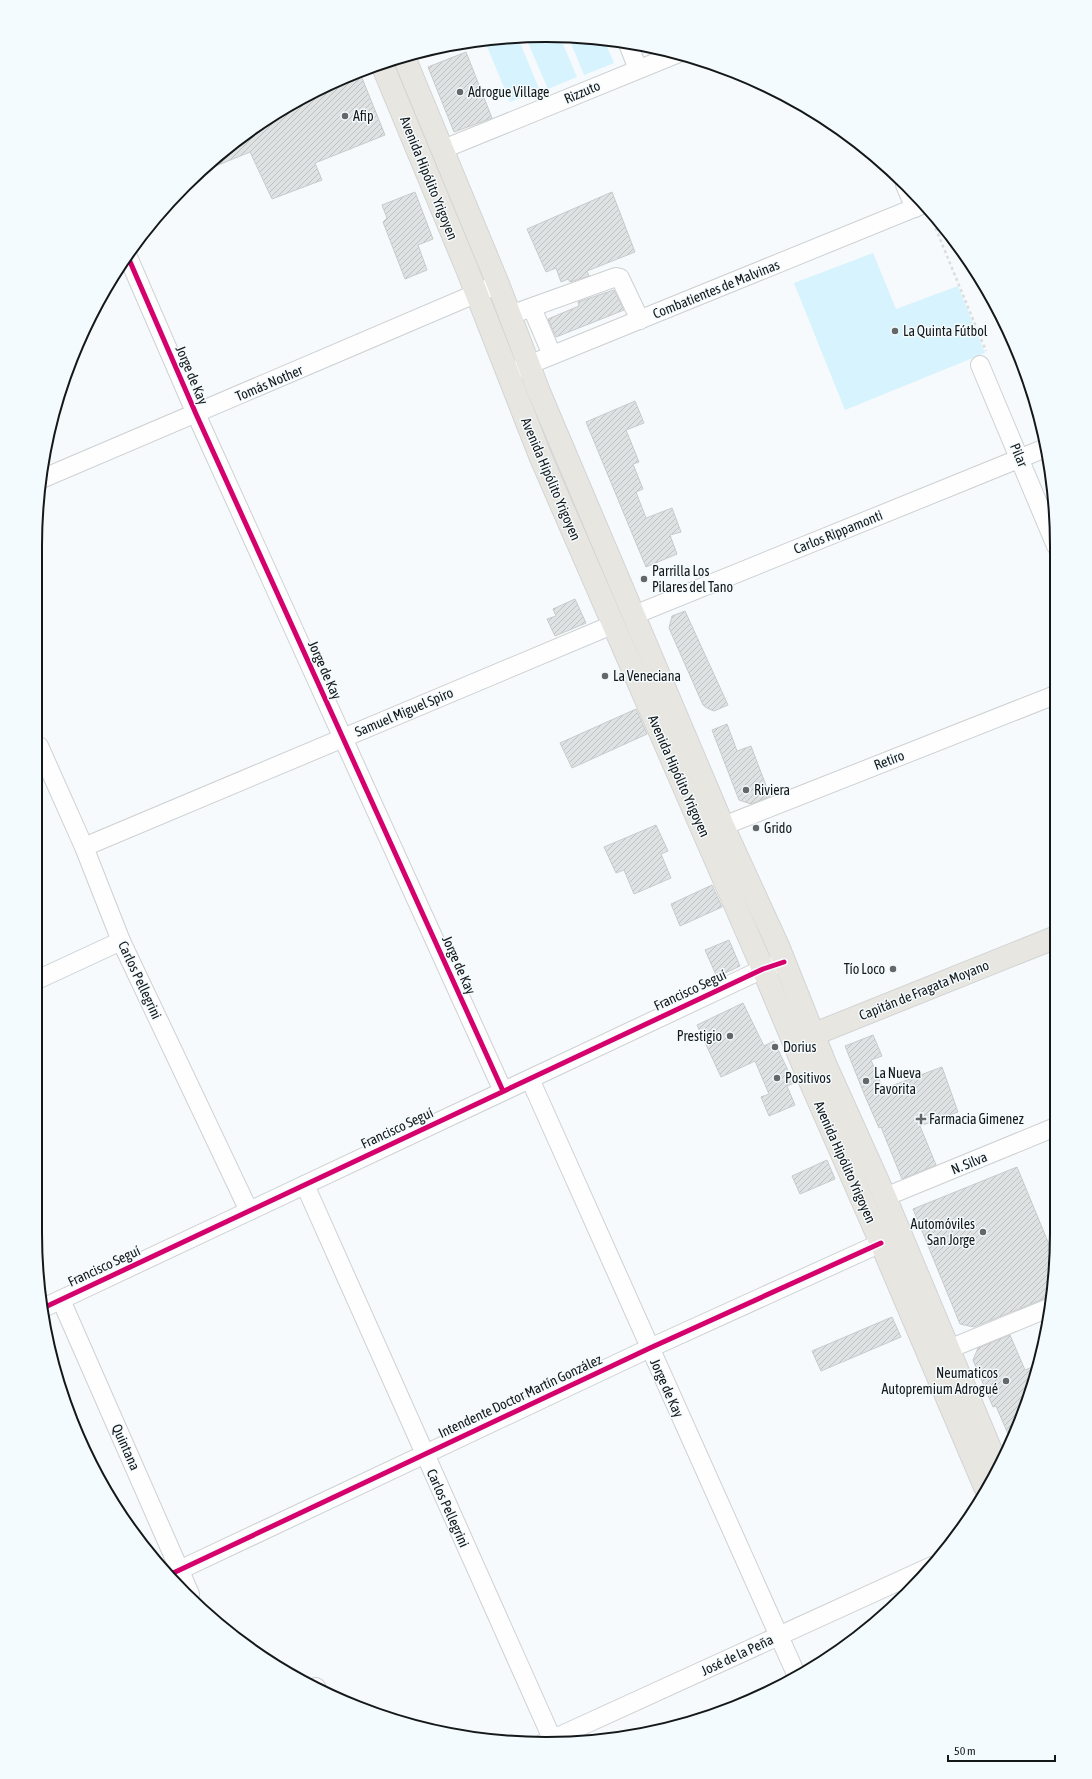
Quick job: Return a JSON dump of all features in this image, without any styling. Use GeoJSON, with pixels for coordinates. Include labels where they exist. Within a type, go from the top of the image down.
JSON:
{"type":"FeatureCollection","features":[{"type":"Feature","properties":{"kind":"main road","name":"Avenida Hipólito Yrigoyen"},"geometry":{"type":"LineString","coordinates":[[406,62],[634,616],[723,826],[784,962],[829,1073],[885,1197],[996,1460]]}},
{"type":"Feature","properties":{"kind":"main road","name":"Avenida Hipólito Yrigoyen"},"geometry":{"type":"LineString","coordinates":[[384,69],[541,458],[881,1243],[983,1484]]}},
{"type":"Feature","properties":{"kind":"main road","name":"Capitán de Fragata Moyano"},"geometry":{"type":"LineString","coordinates":[[794,1043],[1050,940]]}},
{"type":"Feature","properties":{"kind":"street"},"geometry":{"type":"LineString","coordinates":[[630,49],[638,68]]}},
{"type":"Feature","properties":{"kind":"street","name":"Rizzuto"},"geometry":{"type":"LineString","coordinates":[[441,150],[638,68],[668,57]]}},
{"type":"Feature","properties":{"kind":"street","name":"Combatientes de Malvinas"},"geometry":{"type":"LineString","coordinates":[[508,374],[552,355],[920,209]]}},
{"type":"Feature","properties":{"kind":"street","name":"Jorge de Kay"},"geometry":{"type":"LineString","coordinates":[[130,262],[196,414],[503,1092]]}},
{"type":"Feature","properties":{"kind":"street"},"geometry":{"type":"LineString","coordinates":[[510,315],[616,277],[620,278],[640,320]]}},
{"type":"Feature","properties":{"kind":"street","name":"Tomás Nother"},"geometry":{"type":"LineString","coordinates":[[47,477],[498,284]]}},
{"type":"Feature","properties":{"kind":"street"},"geometry":{"type":"LineString","coordinates":[[532,308],[552,355]]}},
{"type":"Feature","properties":{"kind":"street","name":"Pilar"},"geometry":{"type":"LineString","coordinates":[[980,365],[1050,530]]}},
{"type":"Feature","properties":{"kind":"street","name":"Carlos Rippamonti"},"geometry":{"type":"LineString","coordinates":[[634,616],[1040,450]]}},
{"type":"Feature","properties":{"kind":"street","name":"Samuel Miguel Spiro"},"geometry":{"type":"LineString","coordinates":[[84,847],[612,624]]}},
{"type":"Feature","properties":{"kind":"street","name":"Retiro"},"geometry":{"type":"LineString","coordinates":[[723,826],[1050,697]]}},
{"type":"Feature","properties":{"kind":"street","name":"Carlos Pellegrini"},"geometry":{"type":"LineString","coordinates":[[42,753],[84,847],[121,940],[249,1211]]}},
{"type":"Feature","properties":{"kind":"street"},"geometry":{"type":"LineString","coordinates":[[42,978],[121,940]]}},
{"type":"Feature","properties":{"kind":"street"},"geometry":{"type":"LineString","coordinates":[[763,970],[784,962]]}},
{"type":"Feature","properties":{"kind":"street","name":"Francisco Seguí"},"geometry":{"type":"LineString","coordinates":[[47,1306],[763,970]]}},
{"type":"Feature","properties":{"kind":"street","name":"Jorge de Kay"},"geometry":{"type":"LineString","coordinates":[[530,1079],[795,1671]]}},
{"type":"Feature","properties":{"kind":"street","name":"N. Silva"},"geometry":{"type":"LineString","coordinates":[[885,1197],[1050,1129]]}},
{"type":"Feature","properties":{"kind":"street","name":"Carlos Pellegrini"},"geometry":{"type":"LineString","coordinates":[[305,1185],[548,1737]]}},
{"type":"Feature","properties":{"kind":"street","name":"Intendente Doctor Martín González"},"geometry":{"type":"LineString","coordinates":[[175,1572],[650,1348],[881,1243]]}},
{"type":"Feature","properties":{"kind":"street","name":"Quintana"},"geometry":{"type":"LineString","coordinates":[[61,1300],[175,1572]]}},
{"type":"Feature","properties":{"kind":"street"},"geometry":{"type":"LineString","coordinates":[[949,1349],[1044,1310]]}},
{"type":"Feature","properties":{"kind":"street","name":"José de la Peña"},"geometry":{"type":"LineString","coordinates":[[562,1737],[918,1572]]}},
{"type":"Feature","properties":{"kind":"path"},"geometry":{"type":"LineString","coordinates":[[927,217],[957,277],[989,358],[980,365]]}},
{"type":"Feature","properties":{"kind":"shaded area"},"geometry":{"type":"Polygon","coordinates":[[[562,42],[577,77],[548,89],[528,43],[562,42]]]}},
{"type":"Feature","properties":{"kind":"shaded area"},"geometry":{"type":"Polygon","coordinates":[[[520,43],[540,91],[510,102],[487,45],[520,43]]]}},
{"type":"Feature","properties":{"kind":"shaded area"},"geometry":{"type":"Polygon","coordinates":[[[571,43],[606,45],[614,63],[584,75],[571,43]]]}},
{"type":"Feature","properties":{"kind":"shaded area","name":"La Quinta Fútbol"},"geometry":{"type":"Polygon","coordinates":[[[873,253],[896,309],[958,286],[985,353],[845,410],[794,283],[873,253]]]}},
{"type":"Feature","properties":{"kind":"building","name":"Adrogue Village"},"geometry":{"type":"Polygon","coordinates":[[[466,52],[492,118],[454,132],[428,67],[466,52]]]}},
{"type":"Feature","properties":{"kind":"building"},"geometry":{"type":"Polygon","coordinates":[[[362,77],[385,135],[315,163],[322,180],[272,199],[250,152],[215,166],[239,146],[266,127],[323,94],[362,77]]]}},
{"type":"Feature","properties":{"kind":"building"},"geometry":{"type":"Polygon","coordinates":[[[415,192],[433,239],[418,245],[427,270],[405,279],[383,222],[387,218],[382,205],[415,192]]]}},
{"type":"Feature","properties":{"kind":"building"},"geometry":{"type":"Polygon","coordinates":[[[612,192],[635,252],[587,271],[589,276],[570,282],[568,279],[561,282],[556,268],[546,272],[527,229],[612,192]]]}},
{"type":"Feature","properties":{"kind":"building"},"geometry":{"type":"Polygon","coordinates":[[[614,290],[624,310],[556,337],[548,319],[579,306],[578,302],[614,290]]]}},
{"type":"Feature","properties":{"kind":"building"},"geometry":{"type":"Polygon","coordinates":[[[635,401],[644,423],[626,430],[639,462],[633,464],[643,489],[636,492],[646,518],[672,508],[681,532],[670,535],[677,554],[646,567],[586,422],[635,401]]]}},
{"type":"Feature","properties":{"kind":"building"},"geometry":{"type":"Polygon","coordinates":[[[575,599],[586,623],[555,636],[547,619],[556,616],[553,609],[575,599]]]}},
{"type":"Feature","properties":{"kind":"building"},"geometry":{"type":"Polygon","coordinates":[[[685,611],[728,705],[714,711],[703,705],[669,628],[672,616],[685,611]]]}},
{"type":"Feature","properties":{"kind":"building"},"geometry":{"type":"Polygon","coordinates":[[[636,709],[647,734],[572,768],[560,743],[636,709]]]}},
{"type":"Feature","properties":{"kind":"building"},"geometry":{"type":"Polygon","coordinates":[[[727,724],[737,751],[751,746],[770,796],[751,804],[739,800],[712,730],[727,724]]]}},
{"type":"Feature","properties":{"kind":"building"},"geometry":{"type":"Polygon","coordinates":[[[656,825],[668,851],[661,854],[671,878],[634,894],[624,870],[616,873],[604,847],[656,825]]]}},
{"type":"Feature","properties":{"kind":"building"},"geometry":{"type":"Polygon","coordinates":[[[712,885],[722,907],[680,926],[671,904],[712,885]]]}},
{"type":"Feature","properties":{"kind":"building"},"geometry":{"type":"Polygon","coordinates":[[[729,940],[740,966],[717,977],[705,950],[729,940]]]}},
{"type":"Feature","properties":{"kind":"building","name":"Prestigio"},"geometry":{"type":"Polygon","coordinates":[[[743,1003],[764,1046],[774,1041],[794,1083],[787,1086],[795,1105],[769,1116],[761,1097],[769,1094],[755,1061],[721,1077],[697,1025],[743,1003]]]}},
{"type":"Feature","properties":{"kind":"building"},"geometry":{"type":"Polygon","coordinates":[[[873,1035],[882,1056],[871,1060],[883,1089],[942,1067],[958,1112],[920,1126],[936,1165],[902,1179],[881,1127],[879,1128],[865,1096],[845,1046],[873,1035]]]}},
{"type":"Feature","properties":{"kind":"building"},"geometry":{"type":"Polygon","coordinates":[[[827,1160],[835,1179],[800,1194],[792,1176],[827,1160]]]}},
{"type":"Feature","properties":{"kind":"building","name":"Automóviles San Jorge"},"geometry":{"type":"Polygon","coordinates":[[[1017,1167],[1050,1246],[1046,1298],[974,1327],[960,1324],[913,1209],[1017,1167]]]}},
{"type":"Feature","properties":{"kind":"building"},"geometry":{"type":"Polygon","coordinates":[[[892,1317],[901,1337],[821,1371],[812,1351],[892,1317]]]}},
{"type":"Feature","properties":{"kind":"building","name":"Neumaticos Autopremium Adrogué"},"geometry":{"type":"Polygon","coordinates":[[[1010,1335],[1025,1370],[1032,1367],[1008,1434],[996,1406],[993,1407],[973,1360],[978,1348],[1010,1335]]]}},
{"type":"Feature","properties":{"kind":"cycle path"},"geometry":{"type":"LineString","coordinates":[[130,262],[196,414],[503,1091]]}},
{"type":"Feature","properties":{"kind":"cycle path"},"geometry":{"type":"LineString","coordinates":[[47,1306],[763,969],[784,962]]}},
{"type":"Feature","properties":{"kind":"cycle path"},"geometry":{"type":"LineString","coordinates":[[174,1572],[650,1348],[881,1243]]}},
{"type":"Feature","properties":{"kind":"place","name":"Adrogue Village"},"geometry":{"type":"Point","coordinates":[460,92]}},
{"type":"Feature","properties":{"kind":"place","name":"Afip"},"geometry":{"type":"Point","coordinates":[345,116]}},
{"type":"Feature","properties":{"kind":"place","name":"La Quinta Fútbol"},"geometry":{"type":"Point","coordinates":[895,331]}},
{"type":"Feature","properties":{"kind":"place","name":"Parrilla Los Pilares del Tano"},"geometry":{"type":"Point","coordinates":[644,579]}},
{"type":"Feature","properties":{"kind":"place","name":"La Veneciana"},"geometry":{"type":"Point","coordinates":[605,676]}},
{"type":"Feature","properties":{"kind":"place","name":"Riviera"},"geometry":{"type":"Point","coordinates":[746,790]}},
{"type":"Feature","properties":{"kind":"place","name":"Grido"},"geometry":{"type":"Point","coordinates":[756,828]}},
{"type":"Feature","properties":{"kind":"place","name":"Tío Loco"},"geometry":{"type":"Point","coordinates":[893,969]}},
{"type":"Feature","properties":{"kind":"place","name":"Prestigio"},"geometry":{"type":"Point","coordinates":[730,1036]}},
{"type":"Feature","properties":{"kind":"place","name":"Dorius"},"geometry":{"type":"Point","coordinates":[775,1047]}},
{"type":"Feature","properties":{"kind":"place","name":"Positivos"},"geometry":{"type":"Point","coordinates":[777,1078]}},
{"type":"Feature","properties":{"kind":"place","name":"La Nueva Favorita"},"geometry":{"type":"Point","coordinates":[866,1081]}},
{"type":"Feature","properties":{"kind":"place","name":"Farmacia Gimenez"},"geometry":{"type":"Point","coordinates":[921,1119]}},
{"type":"Feature","properties":{"kind":"place","name":"Automóviles San Jorge"},"geometry":{"type":"Point","coordinates":[983,1232]}},
{"type":"Feature","properties":{"kind":"place","name":"Neumaticos Autopremium Adrogué"},"geometry":{"type":"Point","coordinates":[1006,1381]}}]}
